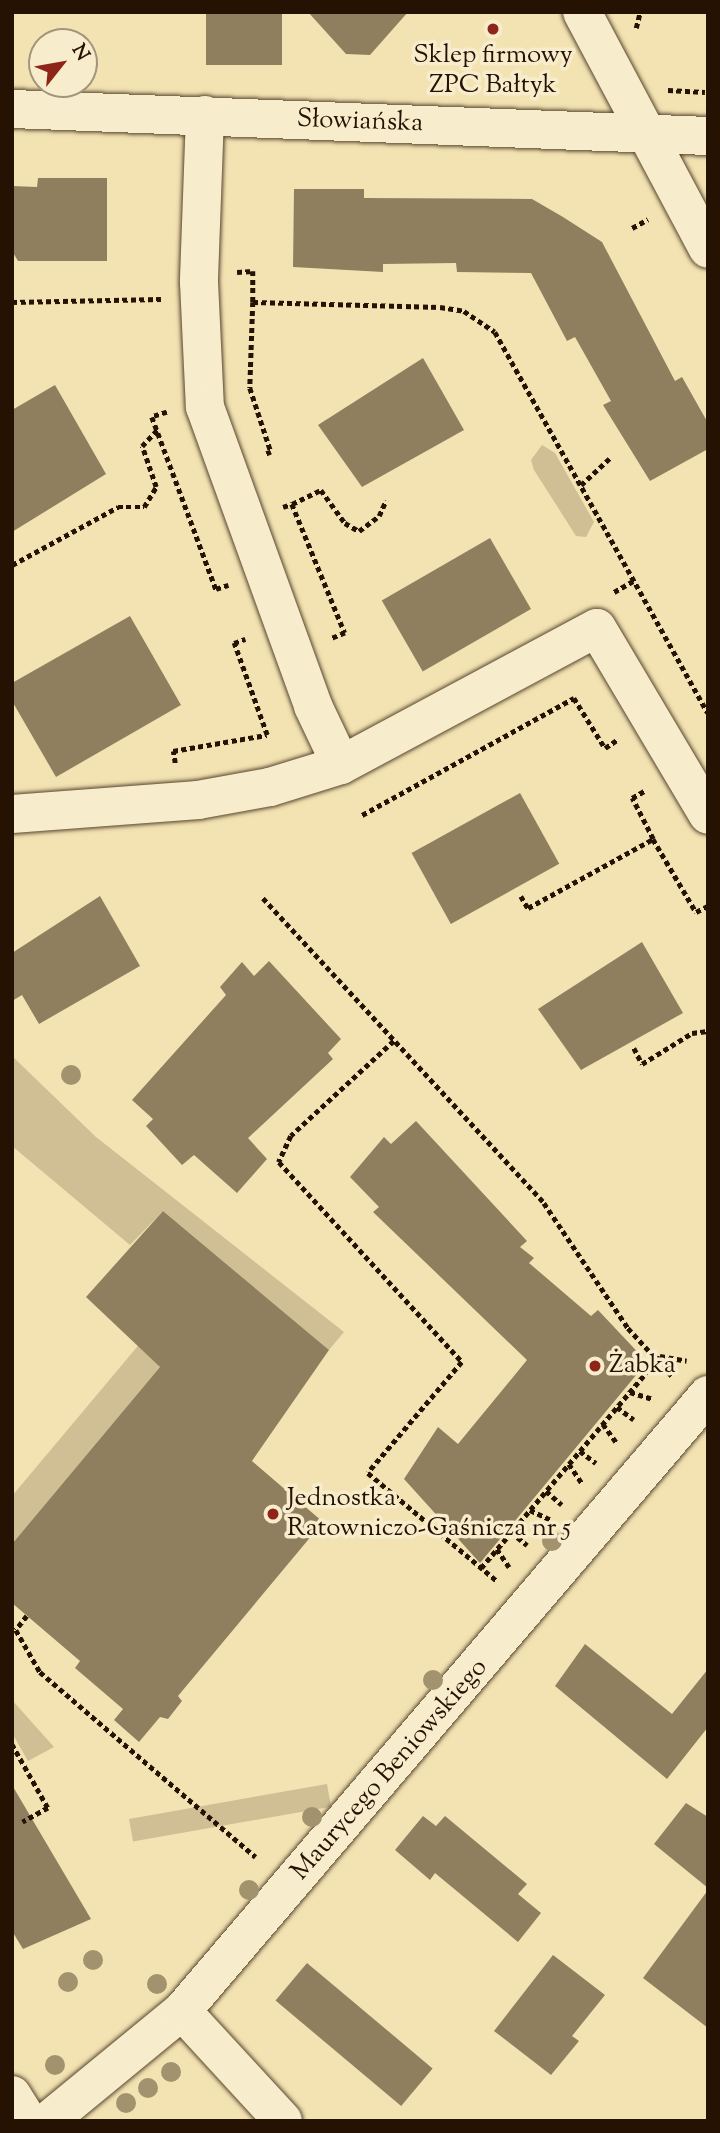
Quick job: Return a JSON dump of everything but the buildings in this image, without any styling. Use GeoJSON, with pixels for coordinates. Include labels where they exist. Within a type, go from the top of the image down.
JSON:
{"type":"FeatureCollection","features":[{"type":"Feature","properties":{"kind":"street"},"geometry":{"type":"LineString","coordinates":[[582,12],[708,249]]}},
{"type":"Feature","properties":{"kind":"street","name":"Słowiańska"},"geometry":{"type":"LineString","coordinates":[[12,109],[708,136]]}},
{"type":"Feature","properties":{"kind":"street"},"geometry":{"type":"LineString","coordinates":[[205,115],[199,282],[200,372],[226,470],[282,625],[341,765]]}},
{"type":"Feature","properties":{"kind":"street"},"geometry":{"type":"LineString","coordinates":[[12,814],[198,800],[270,788],[341,765],[597,628],[708,815]]}},
{"type":"Feature","properties":{"kind":"street","name":"Maurycego Beniowskiego"},"geometry":{"type":"LineString","coordinates":[[49,2119],[182,2011],[693,1380]]}},
{"type":"Feature","properties":{"kind":"street"},"geometry":{"type":"LineString","coordinates":[[182,2011],[283,2121]]}},
{"type":"Feature","properties":{"kind":"street"},"geometry":{"type":"LineString","coordinates":[[12,2095],[49,2119]]}},
{"type":"Feature","properties":{"kind":"path"},"geometry":{"type":"LineString","coordinates":[[636,32],[640,12]]}},
{"type":"Feature","properties":{"kind":"path"},"geometry":{"type":"LineString","coordinates":[[667,90],[708,92]]}},
{"type":"Feature","properties":{"kind":"path"},"geometry":{"type":"LineString","coordinates":[[12,302],[172,299],[199,282],[253,271],[250,388],[271,452],[226,470]]}},
{"type":"Feature","properties":{"kind":"path"},"geometry":{"type":"LineString","coordinates":[[253,302],[440,307],[480,318],[495,332],[708,713]]}},
{"type":"Feature","properties":{"kind":"path"},"geometry":{"type":"LineString","coordinates":[[12,565],[118,507],[144,507],[156,486],[142,446],[157,430]]}},
{"type":"Feature","properties":{"kind":"path"},"geometry":{"type":"LineString","coordinates":[[581,485],[612,456]]}},
{"type":"Feature","properties":{"kind":"path"},"geometry":{"type":"LineString","coordinates":[[292,504],[321,490],[345,523],[359,531],[379,516],[386,500]]}},
{"type":"Feature","properties":{"kind":"path"},"geometry":{"type":"LineString","coordinates":[[178,776],[173,751],[267,735],[234,643],[282,625]]}},
{"type":"Feature","properties":{"kind":"path"},"geometry":{"type":"LineString","coordinates":[[362,814],[574,698],[605,748],[624,736]]}},
{"type":"Feature","properties":{"kind":"path"},"geometry":{"type":"LineString","coordinates":[[652,787],[632,798],[696,912],[708,906]]}},
{"type":"Feature","properties":{"kind":"path"},"geometry":{"type":"LineString","coordinates":[[521,896],[528,908],[653,839]]}},
{"type":"Feature","properties":{"kind":"path"},"geometry":{"type":"LineString","coordinates":[[263,898],[544,1203],[657,1360],[693,1380]]}},
{"type":"Feature","properties":{"kind":"path"},"geometry":{"type":"LineString","coordinates":[[634,1048],[642,1064],[692,1033],[708,1031]]}},
{"type":"Feature","properties":{"kind":"path"},"geometry":{"type":"LineString","coordinates":[[394,1041],[291,1136],[279,1162],[462,1362],[368,1473],[502,1586]]}},
{"type":"Feature","properties":{"kind":"path"},"geometry":{"type":"LineString","coordinates":[[657,1360],[693,1380]]}},
{"type":"Feature","properties":{"kind":"path"},"geometry":{"type":"LineString","coordinates":[[481,1568],[657,1360]]}},
{"type":"Feature","properties":{"kind":"path"},"geometry":{"type":"LineString","coordinates":[[630,1392],[661,1401]]}},
{"type":"Feature","properties":{"kind":"path"},"geometry":{"type":"LineString","coordinates":[[617,1407],[640,1425]]}},
{"type":"Feature","properties":{"kind":"path"},"geometry":{"type":"LineString","coordinates":[[603,1424],[621,1448]]}},
{"type":"Feature","properties":{"kind":"path"},"geometry":{"type":"LineString","coordinates":[[580,1451],[602,1469]]}},
{"type":"Feature","properties":{"kind":"path"},"geometry":{"type":"LineString","coordinates":[[569,1464],[586,1489]]}},
{"type":"Feature","properties":{"kind":"path"},"geometry":{"type":"LineString","coordinates":[[546,1491],[568,1510]]}},
{"type":"Feature","properties":{"kind":"path"},"geometry":{"type":"LineString","coordinates":[[530,1510],[556,1523]]}},
{"type":"Feature","properties":{"kind":"path"},"geometry":{"type":"LineString","coordinates":[[511,1532],[533,1550]]}},
{"type":"Feature","properties":{"kind":"path"},"geometry":{"type":"LineString","coordinates":[[497,1549],[513,1573]]}},
{"type":"Feature","properties":{"kind":"path"},"geometry":{"type":"LineString","coordinates":[[27,1616],[16,1630],[40,1672],[256,1857]]}},
{"type":"Feature","properties":{"kind":"path"},"geometry":{"type":"LineString","coordinates":[[12,1744],[48,1808],[23,1822]]}},
{"type":"Feature","properties":{"kind":"shaded area"},"geometry":{"type":"Polygon","coordinates":[[[542,445],[555,453],[594,522],[586,537],[576,536],[534,470],[531,460],[542,445]]]}},
{"type":"Feature","properties":{"kind":"shaded area"},"geometry":{"type":"Polygon","coordinates":[[[12,1056],[96,1137],[344,1332],[329,1350],[163,1211],[130,1245],[12,1146],[12,1056]]]}},
{"type":"Feature","properties":{"kind":"shaded area"},"geometry":{"type":"Polygon","coordinates":[[[142,1341],[160,1367],[12,1544],[12,1496],[142,1341]]]}},
{"type":"Feature","properties":{"kind":"shaded area"},"geometry":{"type":"Polygon","coordinates":[[[12,1700],[54,1747],[28,1761],[12,1733],[12,1700]]]}},
{"type":"Feature","properties":{"kind":"shaded area"},"geometry":{"type":"Polygon","coordinates":[[[327,1784],[331,1807],[133,1842],[129,1819],[327,1784]]]}},
{"type":"Feature","properties":{"kind":"place","name":"Sklep firmowy ZPC Bałtyk"},"geometry":{"type":"Point","coordinates":[493,29]}},
{"type":"Feature","properties":{"kind":"place","name":"Żabka"},"geometry":{"type":"Point","coordinates":[595,1366]}},
{"type":"Feature","properties":{"kind":"place","name":"Jednostka Ratowniczo-Gaśnicza nr 5"},"geometry":{"type":"Point","coordinates":[273,1514]}}]}
